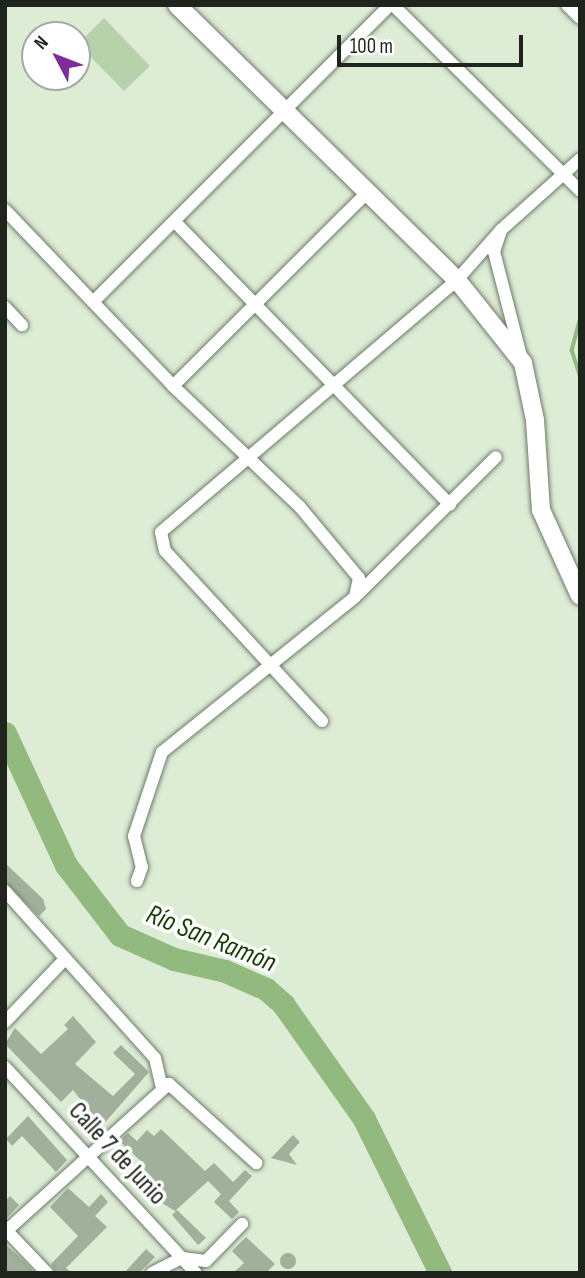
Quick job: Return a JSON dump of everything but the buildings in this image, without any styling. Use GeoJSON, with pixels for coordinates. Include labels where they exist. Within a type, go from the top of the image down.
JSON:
{"type":"FeatureCollection","features":[{"type":"Feature","properties":{"kind":"main road"},"geometry":{"type":"LineString","coordinates":[[183,7],[457,281],[523,363],[536,420],[541,510],[576,577],[580,596]]}},
{"type":"Feature","properties":{"kind":"street"},"geometry":{"type":"LineString","coordinates":[[94,302],[176,223],[391,5],[580,191]]}},
{"type":"Feature","properties":{"kind":"street"},"geometry":{"type":"LineString","coordinates":[[567,5],[579,16]]}},
{"type":"Feature","properties":{"kind":"street"},"geometry":{"type":"LineString","coordinates":[[322,721],[159,541],[164,524],[329,384],[457,281],[501,230],[580,159]]}},
{"type":"Feature","properties":{"kind":"street"},"geometry":{"type":"LineString","coordinates":[[173,386],[369,191]]}},
{"type":"Feature","properties":{"kind":"street"},"geometry":{"type":"LineString","coordinates":[[5,210],[173,386],[247,454],[354,567],[355,597]]}},
{"type":"Feature","properties":{"kind":"street"},"geometry":{"type":"LineString","coordinates":[[176,223],[329,384],[450,505]]}},
{"type":"Feature","properties":{"kind":"street"},"geometry":{"type":"LineString","coordinates":[[501,230],[494,252],[523,363]]}},
{"type":"Feature","properties":{"kind":"street"},"geometry":{"type":"LineString","coordinates":[[5,307],[22,325]]}},
{"type":"Feature","properties":{"kind":"street"},"geometry":{"type":"LineString","coordinates":[[137,881],[142,867],[134,836],[148,807],[155,763],[272,663],[355,597],[496,457]]}},
{"type":"Feature","properties":{"kind":"street"},"geometry":{"type":"LineString","coordinates":[[5,891],[61,948],[64,961],[155,1058],[162,1089]]}},
{"type":"Feature","properties":{"kind":"street"},"geometry":{"type":"LineString","coordinates":[[5,1022],[64,961]]}},
{"type":"Feature","properties":{"kind":"street","name":"Calle 7 de Junio"},"geometry":{"type":"LineString","coordinates":[[5,1066],[196,1273]]}},
{"type":"Feature","properties":{"kind":"street"},"geometry":{"type":"LineString","coordinates":[[47,1273],[6,1230],[162,1089],[178,1086],[256,1163]]}},
{"type":"Feature","properties":{"kind":"street"},"geometry":{"type":"LineString","coordinates":[[152,1273],[182,1258],[206,1261],[242,1224]]}},
{"type":"Feature","properties":{"kind":"green space"},"geometry":{"type":"Polygon","coordinates":[[[104,18],[150,66],[124,91],[91,57],[91,31],[104,18]]]}},
{"type":"Feature","properties":{"kind":"waterway"},"geometry":{"type":"LineString","coordinates":[[580,321],[572,350],[580,375]]}},
{"type":"Feature","properties":{"kind":"waterway","name":"Río San Ramón"},"geometry":{"type":"LineString","coordinates":[[5,733],[66,865],[120,935],[174,959],[225,971],[266,989],[283,1004],[364,1119],[440,1273]]}}]}
